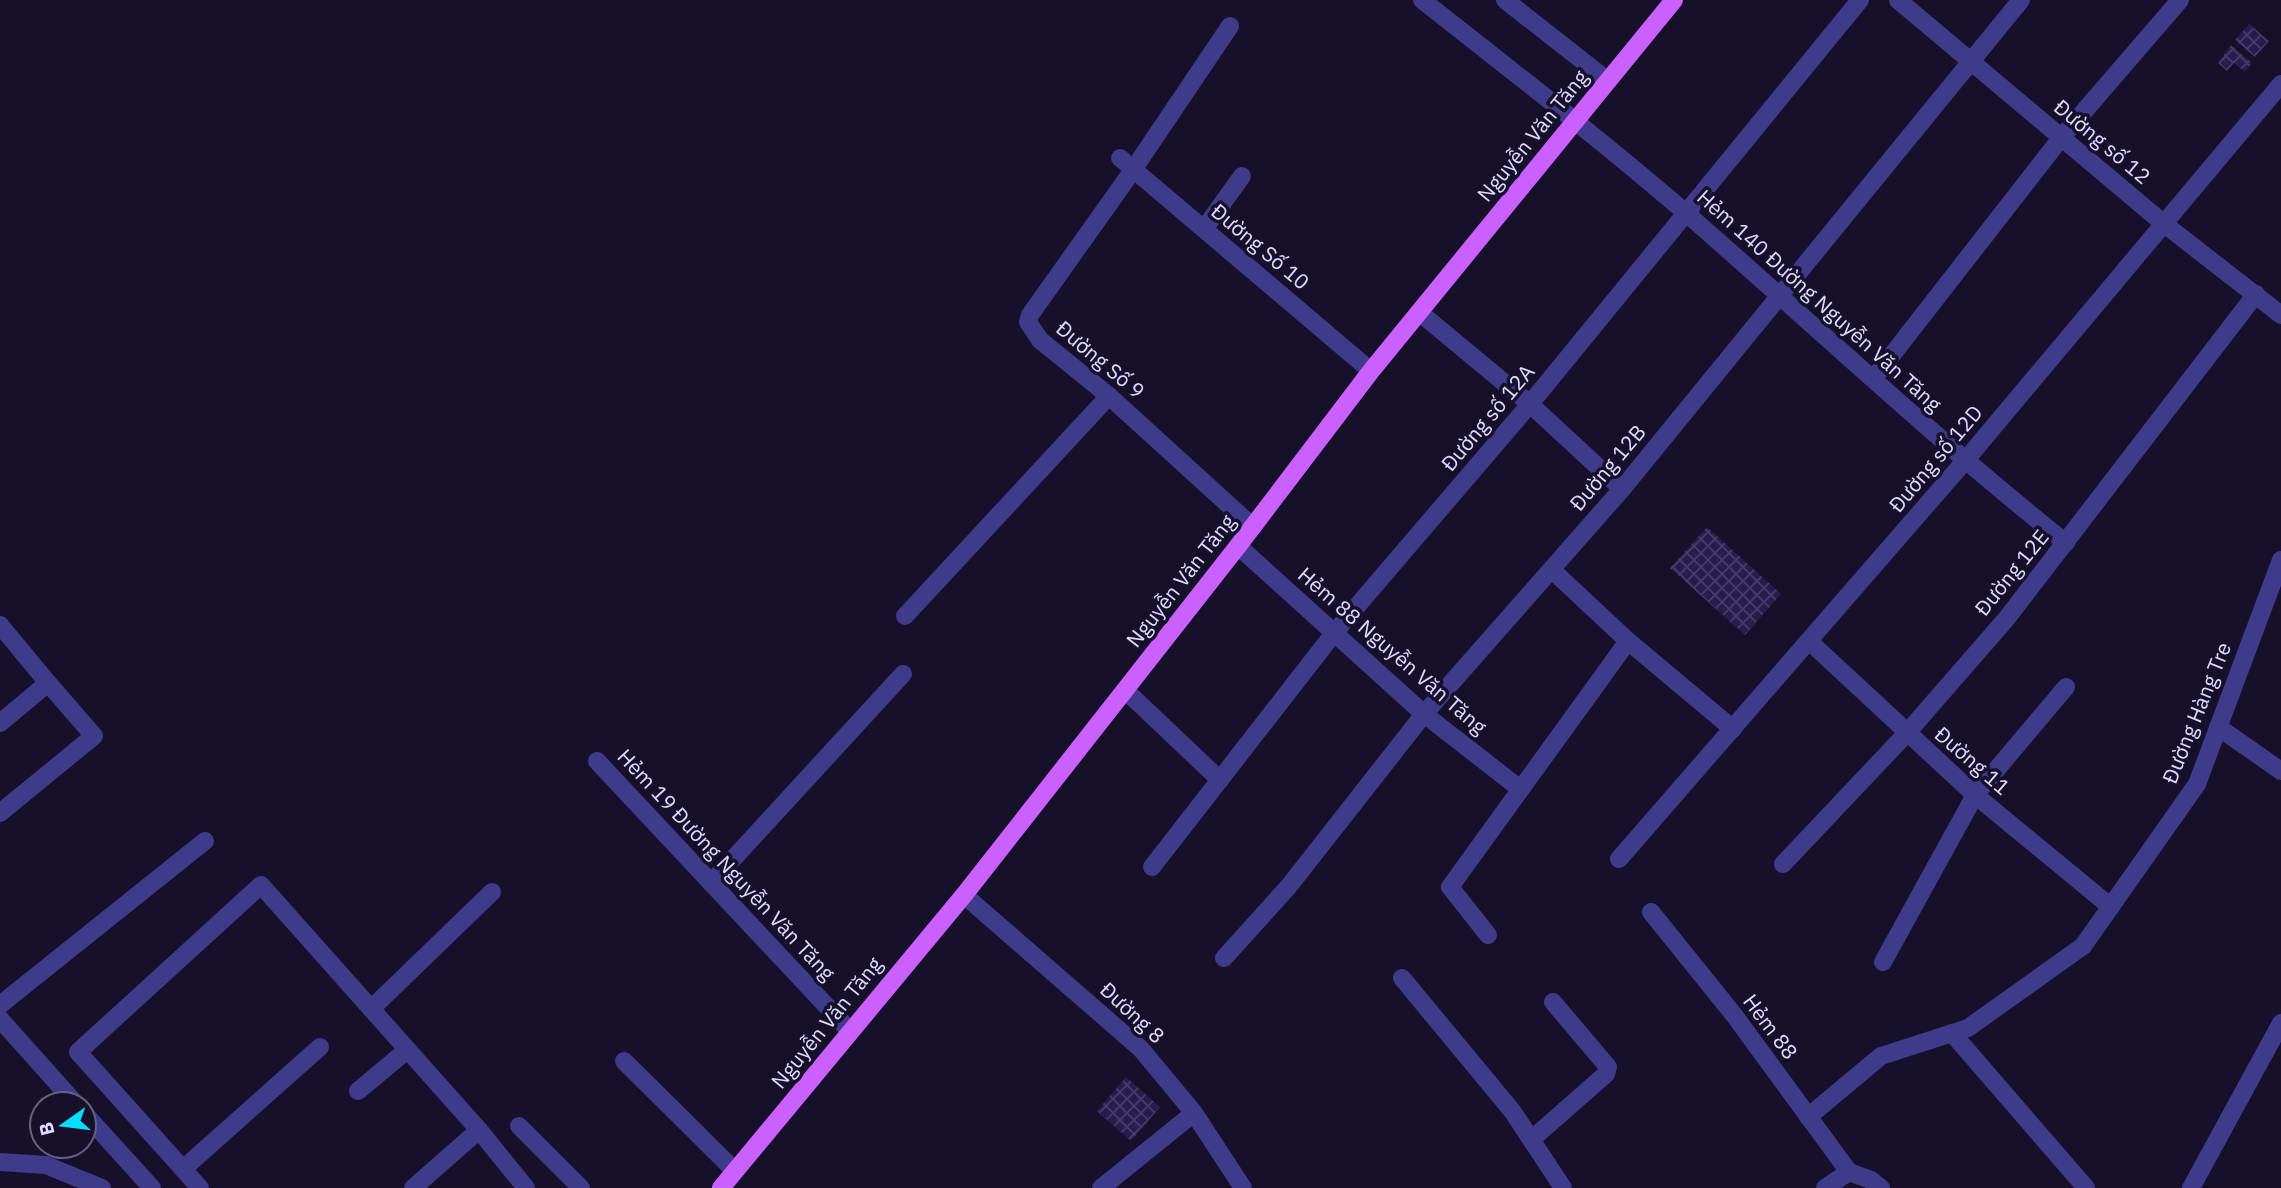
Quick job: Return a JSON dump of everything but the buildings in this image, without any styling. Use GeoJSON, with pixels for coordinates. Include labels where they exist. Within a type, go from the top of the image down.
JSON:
{"type":"FeatureCollection","features":[{"type":"Feature","properties":{"kind":"main road","name":"Nguyễn Văn Tăng"},"geometry":{"type":"LineString","coordinates":[[721,1188],[964,895],[1253,527],[1371,371],[1674,0]]}},
{"type":"Feature","properties":{"kind":"street","name":"Hẻm 140 Đường Nguyễn Văn Tăng"},"geometry":{"type":"LineString","coordinates":[[1422,0],[1575,119],[1874,377],[1964,462],[2066,542]]}},
{"type":"Feature","properties":{"kind":"street"},"geometry":{"type":"LineString","coordinates":[[1505,0],[1607,80]]}},
{"type":"Feature","properties":{"kind":"street","name":"Đường số 12A"},"geometry":{"type":"LineString","coordinates":[[1152,867],[1334,633],[1531,404],[1860,0]]}},
{"type":"Feature","properties":{"kind":"street","name":"Đường số 12"},"geometry":{"type":"LineString","coordinates":[[1898,0],[1972,59],[2163,223],[2279,309]]}},
{"type":"Feature","properties":{"kind":"street","name":"Đường 12B"},"geometry":{"type":"LineString","coordinates":[[1224,958],[1289,886],[1424,714],[1622,489],[1778,294],[2021,0]]}},
{"type":"Feature","properties":{"kind":"street"},"geometry":{"type":"LineString","coordinates":[[1874,377],[2061,138],[2179,0]]}},
{"type":"Feature","properties":{"kind":"street"},"geometry":{"type":"LineString","coordinates":[[1126,164],[1230,26]]}},
{"type":"Feature","properties":{"kind":"street","name":"Đường số 12D"},"geometry":{"type":"LineString","coordinates":[[1619,859],[1964,462],[2281,84]]}},
{"type":"Feature","properties":{"kind":"street","name":"Đường Số 10"},"geometry":{"type":"LineString","coordinates":[[1126,164],[1371,371]]}},
{"type":"Feature","properties":{"kind":"street","name":"Đường Số 9"},"geometry":{"type":"LineString","coordinates":[[1126,164],[1028,322],[1040,340],[1109,396],[1253,527]]}},
{"type":"Feature","properties":{"kind":"street"},"geometry":{"type":"LineString","coordinates":[[1203,229],[1242,176]]}},
{"type":"Feature","properties":{"kind":"street","name":"Đường 12E"},"geometry":{"type":"LineString","coordinates":[[1783,864],[1906,734],[2007,618],[2256,294]]}},
{"type":"Feature","properties":{"kind":"street"},"geometry":{"type":"LineString","coordinates":[[1419,312],[1531,404],[1622,489]]}},
{"type":"Feature","properties":{"kind":"street"},"geometry":{"type":"LineString","coordinates":[[905,616],[1109,396]]}},
{"type":"Feature","properties":{"kind":"street","name":"Hẻm 88 Nguyễn Văn Tăng"},"geometry":{"type":"LineString","coordinates":[[1238,546],[1424,714],[1519,788]]}},
{"type":"Feature","properties":{"kind":"street","name":"Đường Hàng Tre"},"geometry":{"type":"LineString","coordinates":[[1808,1117],[1881,1056],[1968,1028],[2083,946],[2197,784],[2281,561]]}},
{"type":"Feature","properties":{"kind":"street"},"geometry":{"type":"LineString","coordinates":[[1552,570],[1628,641],[1733,729]]}},
{"type":"Feature","properties":{"kind":"street"},"geometry":{"type":"LineString","coordinates":[[0,625],[94,736],[0,813]]}},
{"type":"Feature","properties":{"kind":"street"},"geometry":{"type":"LineString","coordinates":[[1488,935],[1450,887],[1519,788],[1628,641]]}},
{"type":"Feature","properties":{"kind":"street","name":"Đường 11"},"geometry":{"type":"LineString","coordinates":[[1810,642],[1906,734],[1975,795],[2111,906]]}},
{"type":"Feature","properties":{"kind":"street"},"geometry":{"type":"LineString","coordinates":[[711,883],[903,674]]}},
{"type":"Feature","properties":{"kind":"street"},"geometry":{"type":"LineString","coordinates":[[0,723],[48,682]]}},
{"type":"Feature","properties":{"kind":"street"},"geometry":{"type":"LineString","coordinates":[[1883,962],[1975,795],[2066,687]]}},
{"type":"Feature","properties":{"kind":"street"},"geometry":{"type":"LineString","coordinates":[[1125,690],[1220,780]]}},
{"type":"Feature","properties":{"kind":"street"},"geometry":{"type":"LineString","coordinates":[[2218,727],[2281,771]]}},
{"type":"Feature","properties":{"kind":"street","name":"Hẻm 19 Đường Nguyễn Văn Tăng"},"geometry":{"type":"LineString","coordinates":[[597,761],[850,1031]]}},
{"type":"Feature","properties":{"kind":"street"},"geometry":{"type":"LineString","coordinates":[[0,1005],[205,841]]}},
{"type":"Feature","properties":{"kind":"street"},"geometry":{"type":"LineString","coordinates":[[200,1188],[78,1052],[261,885],[479,1130],[526,1188]]}},
{"type":"Feature","properties":{"kind":"street"},"geometry":{"type":"LineString","coordinates":[[371,1009],[492,892]]}},
{"type":"Feature","properties":{"kind":"street","name":"Đường 8"},"geometry":{"type":"LineString","coordinates":[[964,895],[1141,1049],[1194,1113],[1243,1188]]}},
{"type":"Feature","properties":{"kind":"street","name":"Hẻm 88"},"geometry":{"type":"LineString","coordinates":[[1651,912],[1734,1015],[1849,1172]]}},
{"type":"Feature","properties":{"kind":"street"},"geometry":{"type":"LineString","coordinates":[[1402,978],[1532,1139],[1563,1188]]}},
{"type":"Feature","properties":{"kind":"street"},"geometry":{"type":"LineString","coordinates":[[1532,1139],[1606,1074],[1608,1066],[1553,1002]]}},
{"type":"Feature","properties":{"kind":"street"},"geometry":{"type":"LineString","coordinates":[[0,1019],[63,1090]]}},
{"type":"Feature","properties":{"kind":"street"},"geometry":{"type":"LineString","coordinates":[[2192,1188],[2281,1023]]}},
{"type":"Feature","properties":{"kind":"street"},"geometry":{"type":"LineString","coordinates":[[1952,1033],[2086,1188]]}},
{"type":"Feature","properties":{"kind":"street"},"geometry":{"type":"LineString","coordinates":[[183,1169],[320,1047]]}},
{"type":"Feature","properties":{"kind":"street"},"geometry":{"type":"LineString","coordinates":[[358,1091],[407,1049]]}},
{"type":"Feature","properties":{"kind":"street"},"geometry":{"type":"LineString","coordinates":[[624,1061],[735,1171]]}},
{"type":"Feature","properties":{"kind":"street"},"geometry":{"type":"LineString","coordinates":[[1101,1188],[1194,1113]]}},
{"type":"Feature","properties":{"kind":"street"},"geometry":{"type":"LineString","coordinates":[[519,1126],[581,1188]]}},
{"type":"Feature","properties":{"kind":"street"},"geometry":{"type":"LineString","coordinates":[[98,1128],[152,1188]]}},
{"type":"Feature","properties":{"kind":"street"},"geometry":{"type":"LineString","coordinates":[[413,1188],[479,1130]]}},
{"type":"Feature","properties":{"kind":"street"},"geometry":{"type":"LineString","coordinates":[[0,1162],[46,1165],[102,1188]]}},
{"type":"Feature","properties":{"kind":"street"},"geometry":{"type":"LineString","coordinates":[[1825,1188],[1849,1172],[1871,1180],[1881,1188]]}}]}
